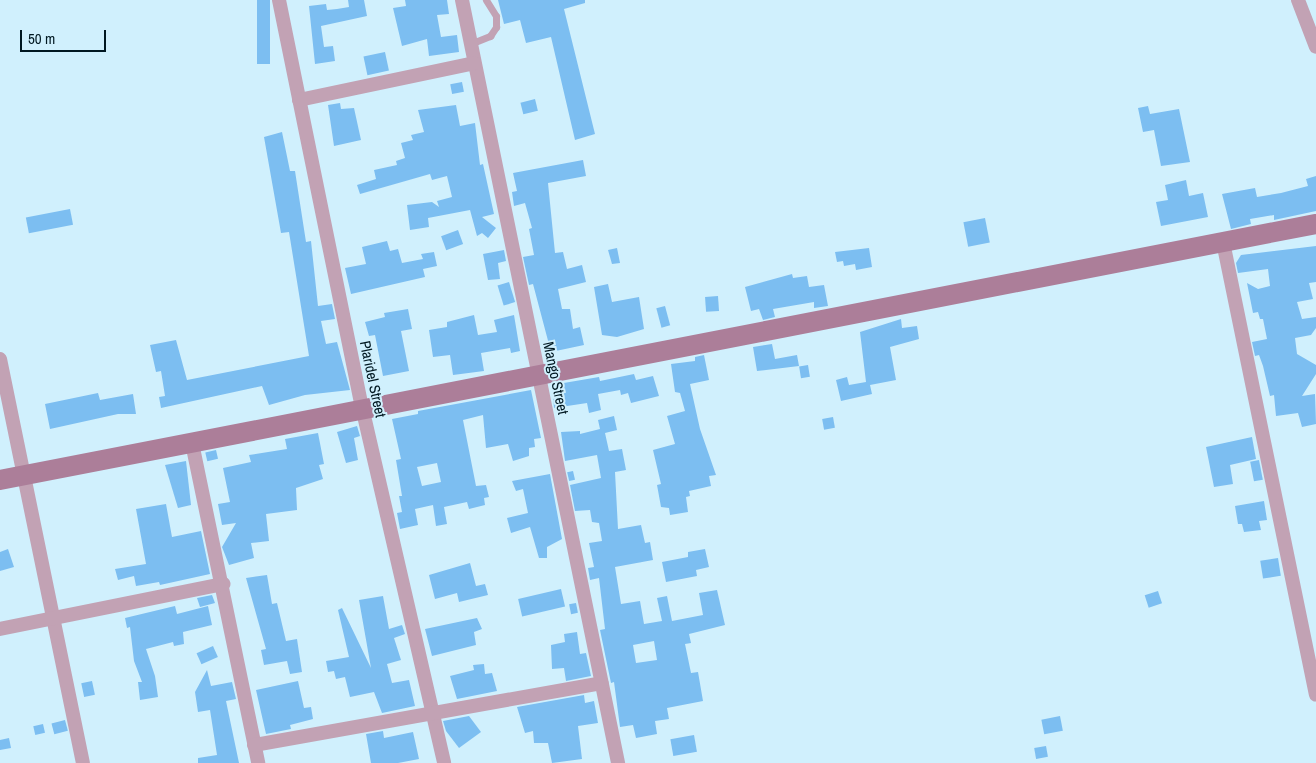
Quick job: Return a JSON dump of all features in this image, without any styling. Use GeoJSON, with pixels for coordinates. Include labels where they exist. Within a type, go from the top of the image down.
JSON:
{"type":"FeatureCollection","features":[{"type":"Feature","properties":{"kind":"main road"},"geometry":{"type":"LineString","coordinates":[[0,480],[192,443],[362,407],[1316,224]]}},
{"type":"Feature","properties":{"kind":"street","name":"Plaridel Street"},"geometry":{"type":"LineString","coordinates":[[279,0],[362,407],[444,763]]}},
{"type":"Feature","properties":{"kind":"street","name":"Mango Street"},"geometry":{"type":"LineString","coordinates":[[462,0],[618,763]]}},
{"type":"Feature","properties":{"kind":"street"},"geometry":{"type":"LineString","coordinates":[[1298,0],[1316,47]]}},
{"type":"Feature","properties":{"kind":"street"},"geometry":{"type":"LineString","coordinates":[[299,100],[474,63]]}},
{"type":"Feature","properties":{"kind":"street"},"geometry":{"type":"LineString","coordinates":[[1223,242],[1316,695]]}},
{"type":"Feature","properties":{"kind":"street"},"geometry":{"type":"LineString","coordinates":[[0,359],[22,475],[54,618],[83,763]]}},
{"type":"Feature","properties":{"kind":"street"},"geometry":{"type":"LineString","coordinates":[[192,443],[224,584],[258,763]]}},
{"type":"Feature","properties":{"kind":"street"},"geometry":{"type":"LineString","coordinates":[[0,629],[224,584]]}},
{"type":"Feature","properties":{"kind":"street"},"geometry":{"type":"LineString","coordinates":[[254,745],[602,683]]}},
{"type":"Feature","properties":{"kind":"lane"},"geometry":{"type":"LineString","coordinates":[[470,44],[490,36],[496,28],[496,16],[486,0]]}},
{"type":"Feature","properties":{"kind":"building"},"geometry":{"type":"Polygon","coordinates":[[[257,0],[270,0],[270,64],[257,64],[257,0]]]}},
{"type":"Feature","properties":{"kind":"building"},"geometry":{"type":"Polygon","coordinates":[[[348,0],[364,0],[367,16],[321,26],[324,47],[333,46],[335,61],[315,64],[309,6],[326,4],[327,10],[337,9],[349,7],[348,0]]]}},
{"type":"Feature","properties":{"kind":"building"},"geometry":{"type":"Polygon","coordinates":[[[405,0],[447,0],[449,14],[437,15],[441,37],[457,35],[459,52],[429,56],[427,39],[402,46],[393,8],[406,6],[405,0]]]}},
{"type":"Feature","properties":{"kind":"building"},"geometry":{"type":"Polygon","coordinates":[[[498,0],[585,0],[585,3],[564,9],[595,134],[575,140],[551,37],[526,43],[520,20],[504,24],[498,0]]]}},
{"type":"Feature","properties":{"kind":"building"},"geometry":{"type":"Polygon","coordinates":[[[385,52],[389,71],[367,75],[363,57],[385,52]]]}},
{"type":"Feature","properties":{"kind":"building"},"geometry":{"type":"Polygon","coordinates":[[[462,82],[464,92],[452,94],[450,84],[462,82]]]}},
{"type":"Feature","properties":{"kind":"building"},"geometry":{"type":"Polygon","coordinates":[[[535,99],[538,111],[523,114],[520,103],[535,99]]]}},
{"type":"Feature","properties":{"kind":"building"},"geometry":{"type":"Polygon","coordinates":[[[340,103],[341,109],[354,108],[361,140],[334,146],[328,105],[340,103]]]}},
{"type":"Feature","properties":{"kind":"building"},"geometry":{"type":"Polygon","coordinates":[[[456,105],[460,126],[475,123],[480,165],[483,164],[494,214],[482,217],[496,228],[488,238],[482,233],[477,236],[470,210],[428,218],[429,227],[410,230],[407,205],[432,202],[439,207],[437,201],[452,197],[447,176],[432,180],[430,174],[360,194],[357,185],[376,179],[374,170],[397,165],[396,161],[405,158],[401,143],[413,140],[411,135],[424,132],[418,110],[456,105]]]}},
{"type":"Feature","properties":{"kind":"building"},"geometry":{"type":"Polygon","coordinates":[[[1148,106],[1150,114],[1179,109],[1190,162],[1161,166],[1154,130],[1143,132],[1138,108],[1148,106]]]}},
{"type":"Feature","properties":{"kind":"building"},"geometry":{"type":"Polygon","coordinates":[[[282,132],[290,171],[295,171],[306,242],[311,241],[318,306],[332,304],[335,319],[321,321],[326,344],[337,342],[350,390],[305,395],[269,405],[262,386],[161,408],[159,397],[165,396],[161,371],[156,372],[150,345],[176,340],[187,380],[309,356],[289,232],[281,233],[264,137],[282,132]]]}},
{"type":"Feature","properties":{"kind":"building"},"geometry":{"type":"Polygon","coordinates":[[[583,160],[586,176],[548,183],[555,253],[563,252],[567,269],[582,265],[586,282],[558,289],[562,309],[570,309],[573,329],[580,327],[584,345],[551,352],[533,284],[529,285],[523,257],[534,255],[529,229],[532,228],[525,203],[514,206],[512,192],[517,191],[513,173],[583,160]]]}},
{"type":"Feature","properties":{"kind":"building"},"geometry":{"type":"Polygon","coordinates":[[[1316,176],[1316,211],[1274,220],[1274,215],[1250,219],[1251,224],[1231,229],[1222,194],[1255,188],[1257,197],[1281,193],[1308,186],[1306,179],[1316,176]]]}},
{"type":"Feature","properties":{"kind":"building"},"geometry":{"type":"Polygon","coordinates":[[[1186,180],[1189,196],[1203,193],[1208,217],[1161,226],[1156,202],[1168,200],[1165,185],[1186,180]]]}},
{"type":"Feature","properties":{"kind":"building"},"geometry":{"type":"Polygon","coordinates":[[[70,209],[73,225],[29,233],[26,218],[70,209]]]}},
{"type":"Feature","properties":{"kind":"building"},"geometry":{"type":"Polygon","coordinates":[[[985,218],[990,243],[968,247],[963,222],[985,218]]]}},
{"type":"Feature","properties":{"kind":"building"},"geometry":{"type":"Polygon","coordinates":[[[458,230],[463,244],[446,250],[441,236],[458,230]]]}},
{"type":"Feature","properties":{"kind":"building"},"geometry":{"type":"Polygon","coordinates":[[[387,241],[390,251],[398,249],[402,263],[423,259],[421,254],[434,252],[437,266],[423,269],[425,277],[351,294],[345,268],[366,264],[362,247],[387,241]]]}},
{"type":"Feature","properties":{"kind":"building"},"geometry":{"type":"Polygon","coordinates":[[[1316,246],[1316,282],[1309,283],[1313,299],[1297,302],[1302,319],[1316,317],[1316,328],[1311,335],[1295,338],[1297,354],[1316,365],[1316,374],[1302,396],[1315,394],[1316,424],[1302,427],[1298,413],[1276,416],[1274,395],[1270,396],[1259,355],[1255,356],[1252,342],[1267,339],[1263,319],[1260,319],[1258,312],[1253,313],[1247,283],[1258,289],[1270,286],[1268,269],[1238,273],[1236,263],[1241,255],[1316,246]]]}},
{"type":"Feature","properties":{"kind":"building"},"geometry":{"type":"Polygon","coordinates":[[[617,248],[620,263],[612,264],[608,250],[617,248]]]}},
{"type":"Feature","properties":{"kind":"building"},"geometry":{"type":"Polygon","coordinates":[[[869,248],[872,267],[856,270],[855,264],[844,266],[843,261],[837,262],[835,252],[869,248]]]}},
{"type":"Feature","properties":{"kind":"building"},"geometry":{"type":"Polygon","coordinates":[[[504,250],[506,261],[498,263],[500,279],[488,280],[483,254],[504,250]]]}},
{"type":"Feature","properties":{"kind":"building"},"geometry":{"type":"Polygon","coordinates":[[[792,274],[793,278],[807,276],[809,287],[824,285],[828,306],[814,308],[814,302],[773,309],[775,317],[763,320],[759,309],[751,311],[745,287],[792,274]]]}},
{"type":"Feature","properties":{"kind":"building"},"geometry":{"type":"Polygon","coordinates":[[[509,282],[515,302],[504,306],[498,286],[509,282]]]}},
{"type":"Feature","properties":{"kind":"building"},"geometry":{"type":"Polygon","coordinates":[[[608,284],[612,302],[639,297],[644,329],[617,337],[602,335],[594,287],[608,284]]]}},
{"type":"Feature","properties":{"kind":"building"},"geometry":{"type":"Polygon","coordinates":[[[718,296],[719,311],[706,312],[705,297],[718,296]]]}},
{"type":"Feature","properties":{"kind":"building"},"geometry":{"type":"Polygon","coordinates":[[[665,306],[670,325],[661,328],[656,308],[665,306]]]}},
{"type":"Feature","properties":{"kind":"building"},"geometry":{"type":"Polygon","coordinates":[[[408,309],[412,329],[401,331],[409,371],[383,376],[375,335],[369,336],[365,322],[385,317],[384,313],[408,309]]]}},
{"type":"Feature","properties":{"kind":"building"},"geometry":{"type":"Polygon","coordinates":[[[474,315],[478,335],[497,332],[494,320],[514,315],[520,351],[511,353],[510,348],[481,353],[484,371],[453,375],[450,355],[433,357],[429,330],[447,327],[447,322],[474,315]]]}},
{"type":"Feature","properties":{"kind":"building"},"geometry":{"type":"Polygon","coordinates":[[[901,319],[902,328],[917,326],[919,339],[890,347],[896,380],[870,385],[872,394],[841,401],[836,380],[847,377],[849,385],[866,382],[860,332],[901,319]]]}},
{"type":"Feature","properties":{"kind":"building"},"geometry":{"type":"Polygon","coordinates":[[[772,344],[775,359],[797,355],[799,366],[757,371],[753,347],[772,344]]]}},
{"type":"Feature","properties":{"kind":"building"},"geometry":{"type":"Polygon","coordinates":[[[704,355],[709,380],[690,384],[700,429],[716,475],[709,476],[711,486],[689,491],[690,496],[686,497],[688,512],[670,515],[669,508],[661,507],[657,485],[661,484],[653,450],[675,444],[667,416],[685,411],[680,393],[675,392],[671,364],[695,361],[695,357],[704,355]]]}},
{"type":"Feature","properties":{"kind":"building"},"geometry":{"type":"Polygon","coordinates":[[[808,365],[810,377],[801,378],[799,366],[808,365]]]}},
{"type":"Feature","properties":{"kind":"building"},"geometry":{"type":"Polygon","coordinates":[[[634,374],[636,380],[653,376],[659,396],[631,403],[628,393],[621,395],[620,390],[598,394],[601,410],[589,413],[587,403],[554,408],[552,385],[599,377],[600,381],[634,374]]]}},
{"type":"Feature","properties":{"kind":"building"},"geometry":{"type":"Polygon","coordinates":[[[531,390],[541,438],[534,439],[535,447],[529,448],[529,456],[513,461],[508,444],[486,448],[483,415],[463,420],[476,486],[486,485],[489,497],[484,498],[485,505],[469,509],[467,502],[444,507],[447,524],[436,526],[433,505],[415,509],[418,525],[400,529],[397,513],[402,512],[399,496],[402,496],[396,460],[401,459],[392,419],[418,414],[418,411],[531,390]],[[437,463],[417,467],[422,486],[441,482],[437,463]]]}},
{"type":"Feature","properties":{"kind":"building"},"geometry":{"type":"Polygon","coordinates":[[[98,393],[100,400],[133,394],[136,414],[118,414],[50,429],[45,404],[98,393]]]}},
{"type":"Feature","properties":{"kind":"building"},"geometry":{"type":"Polygon","coordinates":[[[614,416],[617,430],[605,433],[609,451],[622,449],[626,470],[615,472],[618,529],[641,525],[645,543],[650,542],[653,560],[615,567],[621,604],[640,601],[644,624],[662,621],[657,598],[667,596],[672,621],[703,615],[699,593],[717,590],[725,625],[689,634],[691,643],[685,644],[691,673],[698,672],[703,701],[667,708],[669,719],[655,721],[657,734],[636,738],[633,725],[620,727],[614,682],[611,683],[600,630],[605,629],[599,578],[590,580],[588,568],[594,567],[589,543],[602,541],[599,523],[592,522],[590,510],[575,511],[570,485],[601,478],[597,455],[565,461],[561,432],[580,431],[580,434],[600,429],[598,420],[614,416]],[[654,641],[633,645],[636,663],[657,660],[654,641]]]}},
{"type":"Feature","properties":{"kind":"building"},"geometry":{"type":"Polygon","coordinates":[[[833,417],[835,428],[824,430],[822,419],[833,417]]]}},
{"type":"Feature","properties":{"kind":"building"},"geometry":{"type":"Polygon","coordinates":[[[357,426],[360,436],[354,438],[358,460],[346,463],[337,432],[357,426]]]}},
{"type":"Feature","properties":{"kind":"building"},"geometry":{"type":"Polygon","coordinates":[[[318,433],[324,464],[319,465],[323,479],[296,488],[297,510],[266,514],[269,541],[251,543],[254,558],[229,565],[222,547],[236,523],[222,525],[218,504],[230,502],[223,468],[251,462],[249,455],[287,449],[285,439],[318,433]]]}},
{"type":"Feature","properties":{"kind":"building"},"geometry":{"type":"Polygon","coordinates":[[[1252,437],[1256,459],[1230,465],[1233,484],[1214,487],[1206,447],[1252,437]]]}},
{"type":"Feature","properties":{"kind":"building"},"geometry":{"type":"Polygon","coordinates":[[[216,450],[218,459],[207,461],[205,452],[216,450]]]}},
{"type":"Feature","properties":{"kind":"building"},"geometry":{"type":"Polygon","coordinates":[[[1259,460],[1263,480],[1254,481],[1250,462],[1259,460]]]}},
{"type":"Feature","properties":{"kind":"building"},"geometry":{"type":"Polygon","coordinates":[[[186,461],[191,505],[178,508],[165,465],[186,461]]]}},
{"type":"Feature","properties":{"kind":"building"},"geometry":{"type":"Polygon","coordinates":[[[573,471],[575,480],[569,481],[567,472],[573,471]]]}},
{"type":"Feature","properties":{"kind":"building"},"geometry":{"type":"Polygon","coordinates":[[[550,474],[562,539],[547,547],[547,558],[539,558],[530,527],[511,533],[507,518],[528,513],[523,489],[516,491],[512,481],[550,474]]]}},
{"type":"Feature","properties":{"kind":"building"},"geometry":{"type":"Polygon","coordinates":[[[1264,501],[1267,520],[1259,521],[1261,530],[1244,532],[1242,524],[1238,524],[1235,506],[1264,501]]]}},
{"type":"Feature","properties":{"kind":"building"},"geometry":{"type":"Polygon","coordinates":[[[166,504],[172,537],[201,531],[210,574],[160,585],[159,582],[136,586],[134,576],[118,580],[115,569],[146,564],[136,509],[166,504]]]}},
{"type":"Feature","properties":{"kind":"building"},"geometry":{"type":"Polygon","coordinates":[[[8,549],[14,567],[0,571],[0,552],[8,549]]]}},
{"type":"Feature","properties":{"kind":"building"},"geometry":{"type":"Polygon","coordinates":[[[705,549],[709,567],[696,570],[697,576],[666,582],[662,562],[688,557],[688,552],[705,549]]]}},
{"type":"Feature","properties":{"kind":"building"},"geometry":{"type":"Polygon","coordinates":[[[1278,558],[1281,576],[1263,579],[1260,561],[1278,558]]]}},
{"type":"Feature","properties":{"kind":"building"},"geometry":{"type":"Polygon","coordinates":[[[470,563],[476,586],[485,584],[488,595],[459,602],[457,593],[435,599],[429,575],[470,563]]]}},
{"type":"Feature","properties":{"kind":"building"},"geometry":{"type":"Polygon","coordinates":[[[267,575],[272,604],[277,603],[286,641],[297,639],[302,672],[290,674],[287,661],[264,665],[261,650],[266,649],[246,578],[267,575]]]}},
{"type":"Feature","properties":{"kind":"building"},"geometry":{"type":"Polygon","coordinates":[[[561,589],[565,607],[522,616],[518,599],[561,589]]]}},
{"type":"Feature","properties":{"kind":"building"},"geometry":{"type":"Polygon","coordinates":[[[1158,591],[1162,603],[1149,608],[1145,595],[1158,591]]]}},
{"type":"Feature","properties":{"kind":"building"},"geometry":{"type":"Polygon","coordinates":[[[212,595],[215,603],[200,607],[197,598],[212,595]]]}},
{"type":"Feature","properties":{"kind":"building"},"geometry":{"type":"Polygon","coordinates":[[[383,596],[389,629],[402,625],[405,634],[394,638],[401,660],[387,664],[392,683],[409,680],[415,706],[382,713],[374,692],[350,697],[345,677],[336,679],[334,671],[328,672],[326,661],[349,657],[338,610],[342,608],[371,668],[359,600],[383,596]]]}},
{"type":"Feature","properties":{"kind":"building"},"geometry":{"type":"Polygon","coordinates":[[[576,603],[578,613],[571,614],[569,604],[576,603]]]}},
{"type":"Feature","properties":{"kind":"building"},"geometry":{"type":"Polygon","coordinates":[[[175,606],[177,614],[208,606],[212,625],[183,632],[184,644],[174,646],[173,642],[146,649],[155,676],[158,697],[140,700],[138,682],[142,682],[134,661],[130,627],[127,628],[125,618],[175,606]]]}},
{"type":"Feature","properties":{"kind":"building"},"geometry":{"type":"Polygon","coordinates":[[[477,618],[482,629],[474,632],[476,645],[432,656],[425,629],[477,618]]]}},
{"type":"Feature","properties":{"kind":"building"},"geometry":{"type":"Polygon","coordinates":[[[577,632],[580,654],[586,653],[591,676],[566,681],[564,668],[552,669],[551,645],[565,642],[564,634],[577,632]]]}},
{"type":"Feature","properties":{"kind":"building"},"geometry":{"type":"Polygon","coordinates":[[[213,646],[218,657],[201,664],[197,653],[213,646]]]}},
{"type":"Feature","properties":{"kind":"building"},"geometry":{"type":"Polygon","coordinates":[[[484,664],[485,674],[492,673],[497,691],[457,699],[450,676],[474,670],[473,665],[484,664]]]}},
{"type":"Feature","properties":{"kind":"building"},"geometry":{"type":"Polygon","coordinates":[[[207,670],[211,686],[232,682],[236,699],[226,701],[239,763],[198,763],[198,758],[217,755],[210,710],[198,712],[195,692],[207,670]]]}},
{"type":"Feature","properties":{"kind":"building"},"geometry":{"type":"Polygon","coordinates":[[[92,681],[95,695],[84,697],[81,683],[92,681]]]}},
{"type":"Feature","properties":{"kind":"building"},"geometry":{"type":"Polygon","coordinates":[[[298,681],[304,708],[311,707],[313,719],[290,725],[291,729],[266,734],[256,690],[298,681]]]}},
{"type":"Feature","properties":{"kind":"building"},"geometry":{"type":"Polygon","coordinates":[[[584,695],[585,703],[594,701],[598,723],[578,726],[582,759],[552,763],[548,743],[534,743],[533,731],[525,733],[517,707],[584,695]]]}},
{"type":"Feature","properties":{"kind":"building"},"geometry":{"type":"Polygon","coordinates":[[[469,716],[481,732],[459,748],[446,731],[443,721],[469,716]]]}},
{"type":"Feature","properties":{"kind":"building"},"geometry":{"type":"Polygon","coordinates":[[[1060,716],[1063,731],[1044,734],[1041,720],[1060,716]]]}},
{"type":"Feature","properties":{"kind":"building"},"geometry":{"type":"Polygon","coordinates":[[[65,720],[68,731],[54,734],[51,724],[65,720]]]}},
{"type":"Feature","properties":{"kind":"building"},"geometry":{"type":"Polygon","coordinates":[[[43,724],[45,733],[35,735],[33,726],[43,724]]]}},
{"type":"Feature","properties":{"kind":"building"},"geometry":{"type":"Polygon","coordinates":[[[383,731],[384,738],[413,732],[419,759],[398,763],[371,763],[366,734],[383,731]]]}},
{"type":"Feature","properties":{"kind":"building"},"geometry":{"type":"Polygon","coordinates":[[[694,735],[697,752],[673,756],[670,739],[694,735]]]}},
{"type":"Feature","properties":{"kind":"building"},"geometry":{"type":"Polygon","coordinates":[[[9,738],[11,748],[0,750],[0,740],[9,738]]]}},
{"type":"Feature","properties":{"kind":"building"},"geometry":{"type":"Polygon","coordinates":[[[1046,746],[1048,757],[1036,759],[1034,748],[1046,746]]]}}]}
